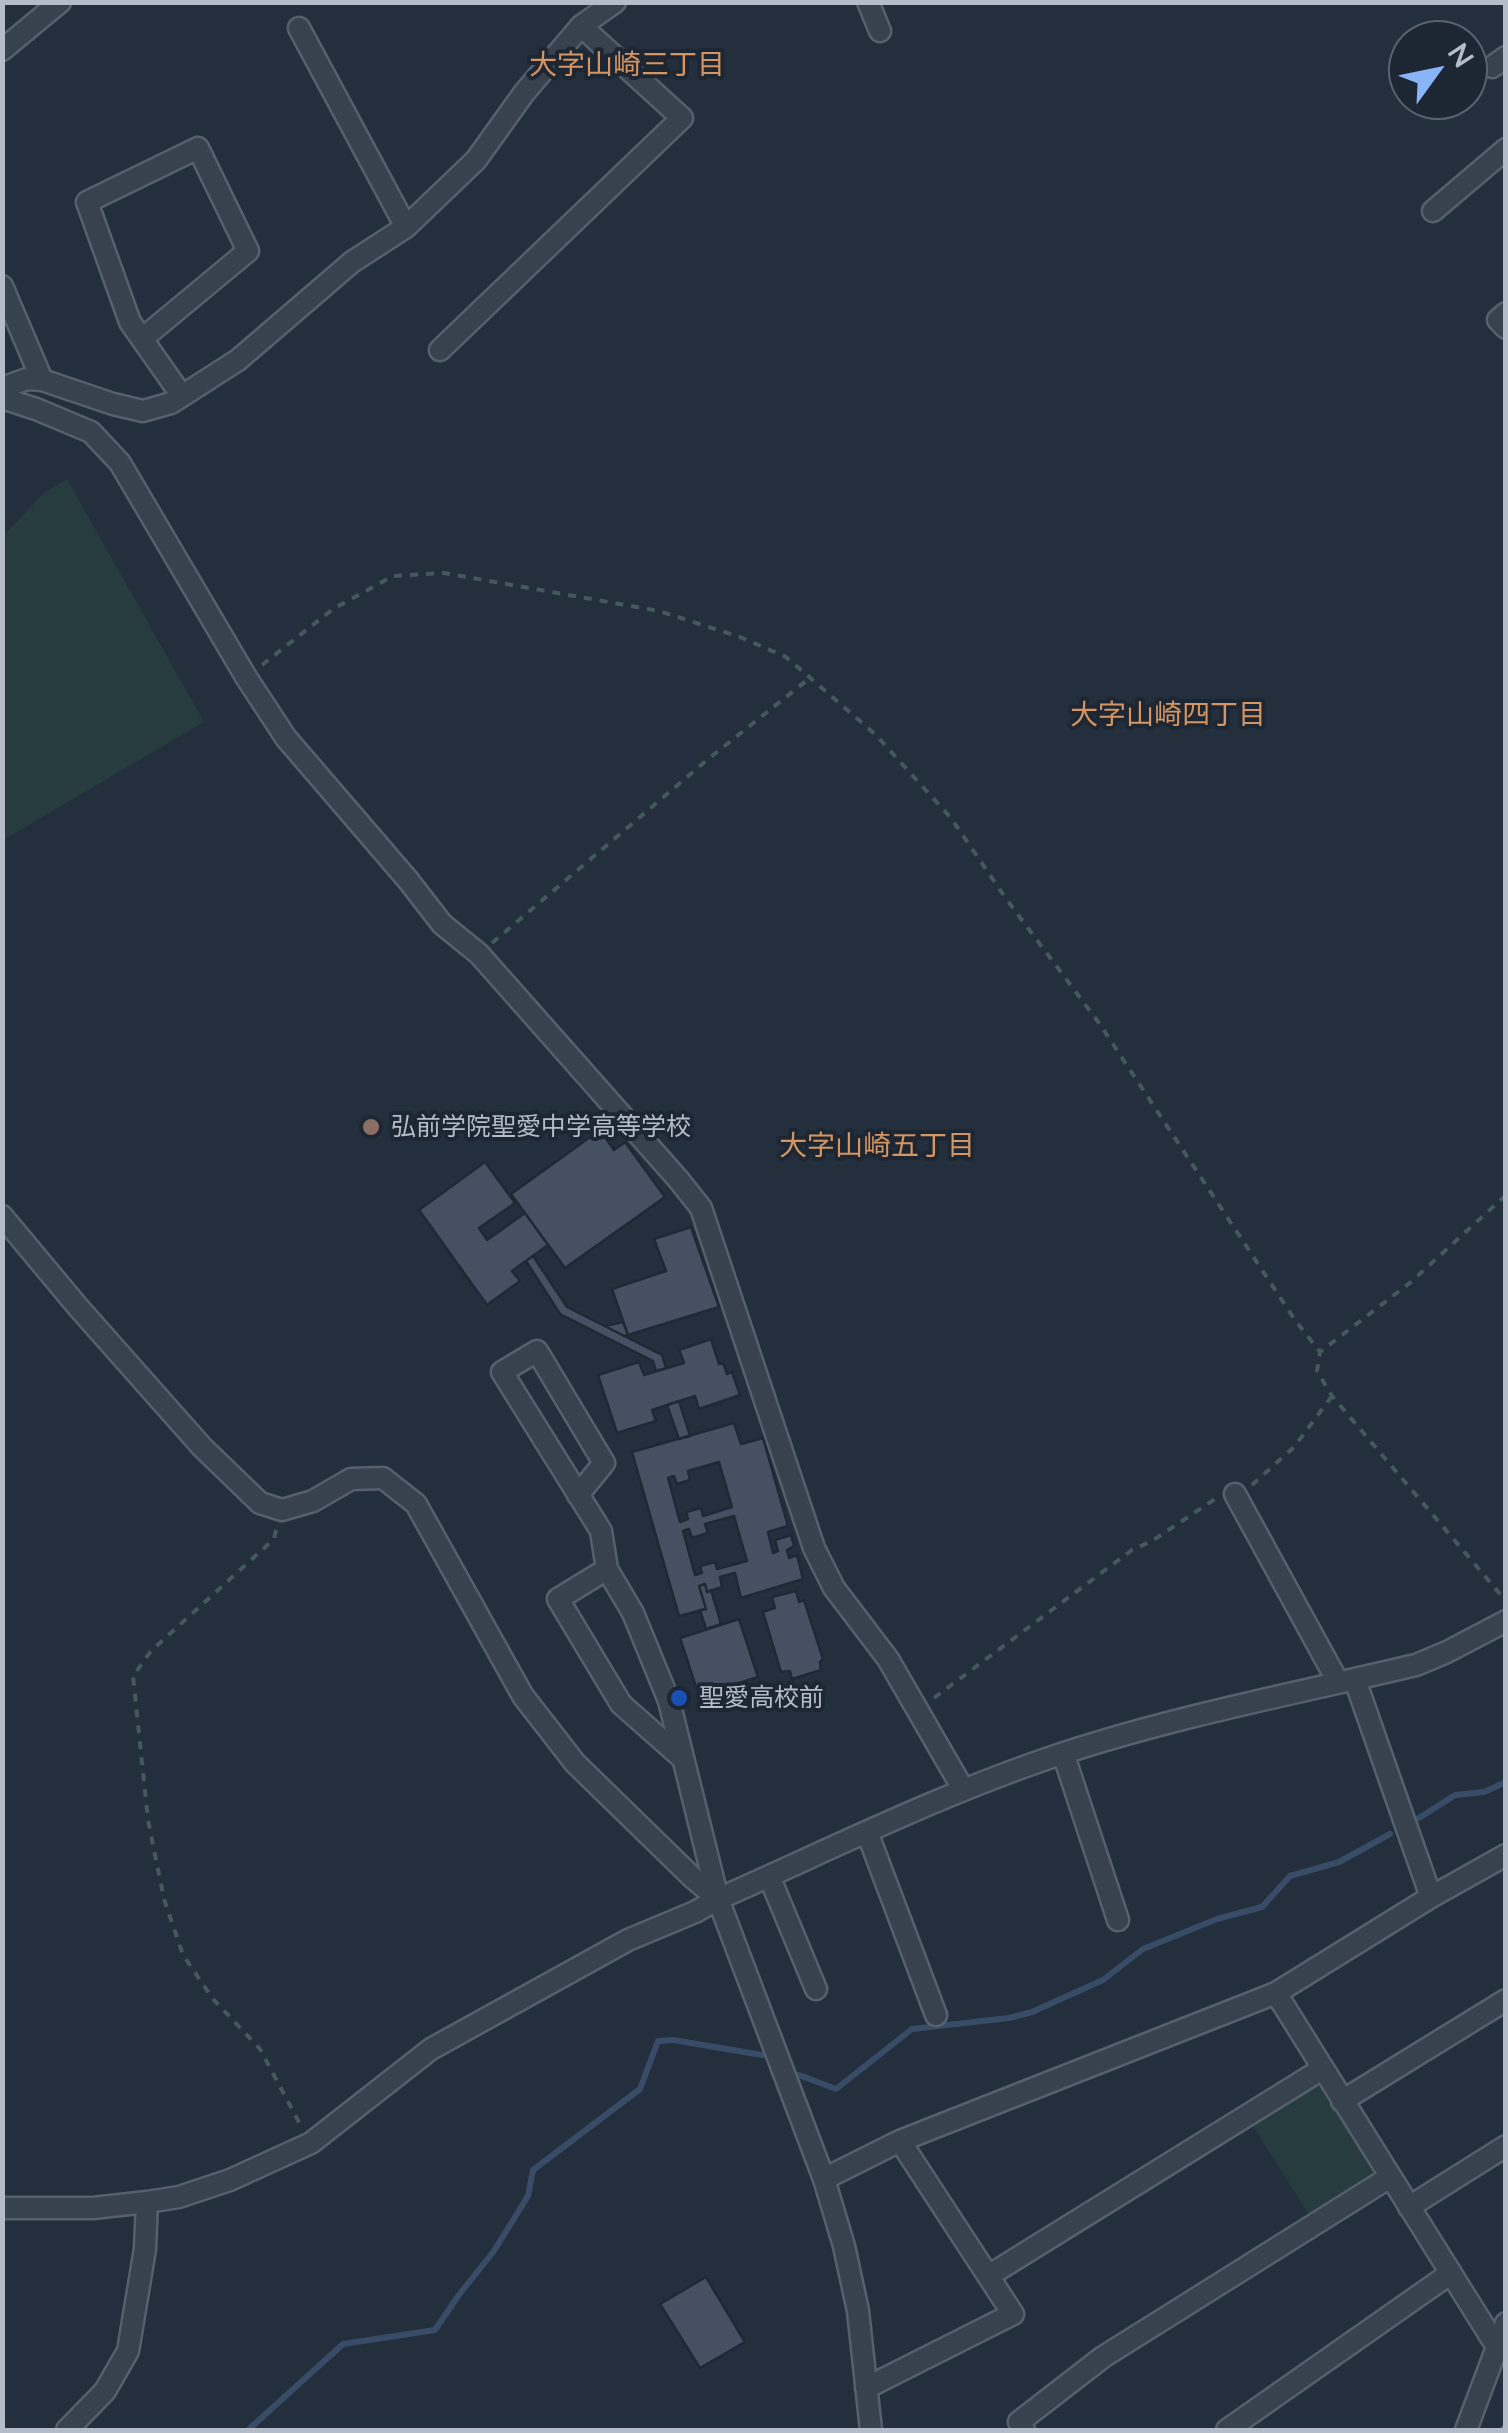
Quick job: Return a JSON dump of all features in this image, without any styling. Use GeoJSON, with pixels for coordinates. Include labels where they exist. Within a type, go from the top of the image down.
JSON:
{"type":"FeatureCollection","features":[{"type":"Feature","properties":{"kind":"street"},"geometry":{"type":"LineString","coordinates":[[2,50],[60,2]]}},
{"type":"Feature","properties":{"kind":"street"},"geometry":{"type":"LineString","coordinates":[[2,388],[42,380],[143,411],[171,404],[238,360],[352,262],[406,227],[476,160],[524,93],[581,26],[615,2]]}},
{"type":"Feature","properties":{"kind":"street"},"geometry":{"type":"LineString","coordinates":[[868,2],[880,31]]}},
{"type":"Feature","properties":{"kind":"street"},"geometry":{"type":"LineString","coordinates":[[440,350],[682,118],[581,26]]}},
{"type":"Feature","properties":{"kind":"street"},"geometry":{"type":"LineString","coordinates":[[299,28],[406,227]]}},
{"type":"Feature","properties":{"kind":"street"},"geometry":{"type":"LineString","coordinates":[[142,339],[248,251],[198,148],[87,202],[130,322],[182,396]]}},
{"type":"Feature","properties":{"kind":"street"},"geometry":{"type":"LineString","coordinates":[[1433,211],[1506,149]]}},
{"type":"Feature","properties":{"kind":"street"},"geometry":{"type":"LineString","coordinates":[[2,286],[42,380]]}},
{"type":"Feature","properties":{"kind":"street"},"geometry":{"type":"LineString","coordinates":[[1506,313],[1498,320],[1506,328]]}},
{"type":"Feature","properties":{"kind":"street"},"geometry":{"type":"LineString","coordinates":[[2,398],[91,432],[120,463],[286,738],[442,924],[479,954],[701,1208],[814,1548],[834,1588],[888,1659],[963,1789]]}},
{"type":"Feature","properties":{"kind":"street"},"geometry":{"type":"LineString","coordinates":[[2,1216],[202,1446],[260,1503],[282,1510],[312,1501],[351,1479],[383,1478],[416,1504],[523,1696],[564,1750],[718,1900]]}},
{"type":"Feature","properties":{"kind":"street"},"geometry":{"type":"LineString","coordinates":[[578,1495],[604,1463],[537,1351],[502,1372],[578,1495],[601,1532],[607,1569],[633,1613],[668,1701],[718,1900],[824,2179],[844,2246],[858,2312],[871,2430]]}},
{"type":"Feature","properties":{"kind":"street"},"geometry":{"type":"LineString","coordinates":[[1235,1494],[1346,1681],[1431,1898]]}},
{"type":"Feature","properties":{"kind":"street"},"geometry":{"type":"LineString","coordinates":[[607,1569],[558,1599],[621,1704],[681,1757]]}},
{"type":"Feature","properties":{"kind":"street"},"geometry":{"type":"LineString","coordinates":[[2,2208],[94,2208],[147,2202],[179,2197],[230,2180],[311,2143],[431,2049],[628,1940],[963,1789],[1063,1753],[1175,1721],[1416,1666],[1506,1620]]}},
{"type":"Feature","properties":{"kind":"street"},"geometry":{"type":"LineString","coordinates":[[1063,1753],[1118,1920]]}},
{"type":"Feature","properties":{"kind":"street"},"geometry":{"type":"LineString","coordinates":[[868,1832],[936,2015]]}},
{"type":"Feature","properties":{"kind":"street"},"geometry":{"type":"LineString","coordinates":[[824,2179],[900,2141],[1276,1992],[1506,1856]]}},
{"type":"Feature","properties":{"kind":"street"},"geometry":{"type":"LineString","coordinates":[[769,1876],[816,1989]]}},
{"type":"Feature","properties":{"kind":"street"},"geometry":{"type":"LineString","coordinates":[[1276,1992],[1497,2347]]}},
{"type":"Feature","properties":{"kind":"street"},"geometry":{"type":"LineString","coordinates":[[1342,2100],[1506,2000]]}},
{"type":"Feature","properties":{"kind":"street"},"geometry":{"type":"LineString","coordinates":[[988,2276],[1322,2068]]}},
{"type":"Feature","properties":{"kind":"street"},"geometry":{"type":"LineString","coordinates":[[866,2388],[1013,2314],[900,2141]]}},
{"type":"Feature","properties":{"kind":"street"},"geometry":{"type":"LineString","coordinates":[[1408,2207],[1506,2146]]}},
{"type":"Feature","properties":{"kind":"street"},"geometry":{"type":"LineString","coordinates":[[1024,2430],[1019,2422],[1104,2358],[1390,2177]]}},
{"type":"Feature","properties":{"kind":"street"},"geometry":{"type":"LineString","coordinates":[[66,2430],[105,2391],[128,2351],[145,2249],[147,2202]]}},
{"type":"Feature","properties":{"kind":"street"},"geometry":{"type":"LineString","coordinates":[[1227,2430],[1451,2274]]}},
{"type":"Feature","properties":{"kind":"street"},"geometry":{"type":"LineString","coordinates":[[1448,2430],[1469,2422],[1506,2323]]}},
{"type":"Feature","properties":{"kind":"path"},"geometry":{"type":"LineString","coordinates":[[246,677],[333,610],[393,576],[444,573],[658,610],[786,657],[875,734],[951,818],[1099,1023],[1320,1352]]}},
{"type":"Feature","properties":{"kind":"path"},"geometry":{"type":"LineString","coordinates":[[479,954],[810,677]]}},
{"type":"Feature","properties":{"kind":"path"},"geometry":{"type":"LineString","coordinates":[[1506,1195],[1411,1282],[1320,1352],[1317,1371],[1332,1396],[1506,1601]]}},
{"type":"Feature","properties":{"kind":"path"},"geometry":{"type":"LineString","coordinates":[[917,1710],[1132,1550],[1216,1498],[1254,1484],[1294,1448],[1332,1396]]}},
{"type":"Feature","properties":{"kind":"path"},"geometry":{"type":"LineString","coordinates":[[282,1510],[274,1538],[150,1651],[133,1676],[148,1820],[164,1899],[183,1955],[213,1999],[260,2049],[311,2143]]}},
{"type":"Feature","properties":{"kind":"green space"},"geometry":{"type":"Polygon","coordinates":[[[67,479],[204,722],[3,840],[3,536],[45,492],[67,479]]]}},
{"type":"Feature","properties":{"kind":"green space"},"geometry":{"type":"Polygon","coordinates":[[[1316,2086],[1325,2089],[1376,2170],[1373,2178],[1311,2218],[1253,2126],[1316,2086]]]}},
{"type":"Feature","properties":{"kind":"building"},"geometry":{"type":"Polygon","coordinates":[[[600,1130],[614,1150],[625,1142],[665,1197],[565,1268],[511,1194],[600,1130]]]}},
{"type":"Feature","properties":{"kind":"building"},"geometry":{"type":"Polygon","coordinates":[[[485,1162],[515,1203],[479,1228],[487,1240],[525,1213],[548,1245],[512,1271],[520,1281],[487,1305],[419,1210],[485,1162]]]}},
{"type":"Feature","properties":{"kind":"building"},"geometry":{"type":"Polygon","coordinates":[[[691,1227],[719,1307],[628,1335],[612,1289],[666,1271],[654,1239],[691,1227]]]}},
{"type":"Feature","properties":{"kind":"building"},"geometry":{"type":"Polygon","coordinates":[[[533,1256],[567,1307],[662,1355],[666,1368],[656,1371],[653,1361],[560,1314],[526,1261],[533,1256]]]}},
{"type":"Feature","properties":{"kind":"building"},"geometry":{"type":"Polygon","coordinates":[[[623,1322],[628,1335],[605,1326],[623,1322]]]}},
{"type":"Feature","properties":{"kind":"building"},"geometry":{"type":"Polygon","coordinates":[[[711,1339],[719,1364],[723,1363],[727,1374],[732,1372],[740,1395],[699,1409],[695,1396],[652,1410],[656,1421],[617,1433],[598,1375],[639,1362],[644,1375],[684,1363],[679,1350],[711,1339]]]}},
{"type":"Feature","properties":{"kind":"building"},"geometry":{"type":"Polygon","coordinates":[[[679,1401],[690,1436],[679,1439],[667,1405],[679,1401]]]}},
{"type":"Feature","properties":{"kind":"building"},"geometry":{"type":"Polygon","coordinates":[[[734,1423],[741,1444],[763,1438],[788,1526],[768,1532],[773,1553],[778,1551],[775,1540],[791,1535],[794,1546],[787,1550],[789,1558],[797,1555],[803,1579],[741,1598],[735,1573],[720,1577],[722,1587],[707,1592],[705,1584],[699,1586],[706,1609],[679,1616],[632,1452],[734,1423]],[[719,1462],[688,1471],[690,1480],[677,1484],[674,1476],[668,1478],[680,1522],[688,1519],[686,1512],[701,1508],[703,1516],[732,1507],[719,1462]],[[734,1516],[705,1524],[708,1533],[692,1538],[689,1529],[683,1531],[695,1575],[702,1573],[700,1566],[715,1562],[717,1569],[747,1561],[734,1516]]]}},
{"type":"Feature","properties":{"kind":"building"},"geometry":{"type":"Polygon","coordinates":[[[705,1584],[707,1592],[711,1590],[721,1624],[706,1629],[700,1610],[706,1609],[699,1586],[705,1584]]]}},
{"type":"Feature","properties":{"kind":"building"},"geometry":{"type":"Polygon","coordinates":[[[796,1591],[799,1602],[804,1600],[823,1659],[821,1670],[792,1679],[790,1671],[781,1672],[763,1612],[775,1608],[772,1597],[796,1591]]]}},
{"type":"Feature","properties":{"kind":"building"},"geometry":{"type":"Polygon","coordinates":[[[739,1619],[758,1677],[699,1696],[680,1638],[739,1619]]]}},
{"type":"Feature","properties":{"kind":"building"},"geometry":{"type":"Polygon","coordinates":[[[706,2277],[745,2342],[700,2368],[660,2304],[706,2277]]]}},
{"type":"Feature","properties":{"kind":"waterway"},"geometry":{"type":"LineString","coordinates":[[1419,1818],[1455,1795],[1484,1792],[1506,1782]]}},
{"type":"Feature","properties":{"kind":"waterway"},"geometry":{"type":"LineString","coordinates":[[799,2075],[836,2089],[912,2029],[1032,2012],[1103,1980],[1143,1949],[1217,1919],[1262,1907],[1290,1876],[1339,1862],[1390,1834]]}},
{"type":"Feature","properties":{"kind":"waterway"},"geometry":{"type":"LineString","coordinates":[[248,2430],[343,2344],[435,2330],[494,2251],[528,2196],[533,2170],[640,2089],[658,2041],[762,2055]]}},
{"type":"Feature","properties":{"kind":"place","name":"弘前学院聖愛中学高等学校"},"geometry":{"type":"Point","coordinates":[371,1127]}},
{"type":"Feature","properties":{"kind":"place","name":"聖愛高校前"},"geometry":{"type":"Point","coordinates":[679,1698]}},
{"type":"Feature","properties":{"kind":"district","name":"大字山崎三丁目"},"geometry":{"type":"Point","coordinates":[627,65]}},
{"type":"Feature","properties":{"kind":"district","name":"大字山崎四丁目"},"geometry":{"type":"Point","coordinates":[1168,715]}},
{"type":"Feature","properties":{"kind":"district","name":"大字山崎五丁目"},"geometry":{"type":"Point","coordinates":[877,1146]}}]}
